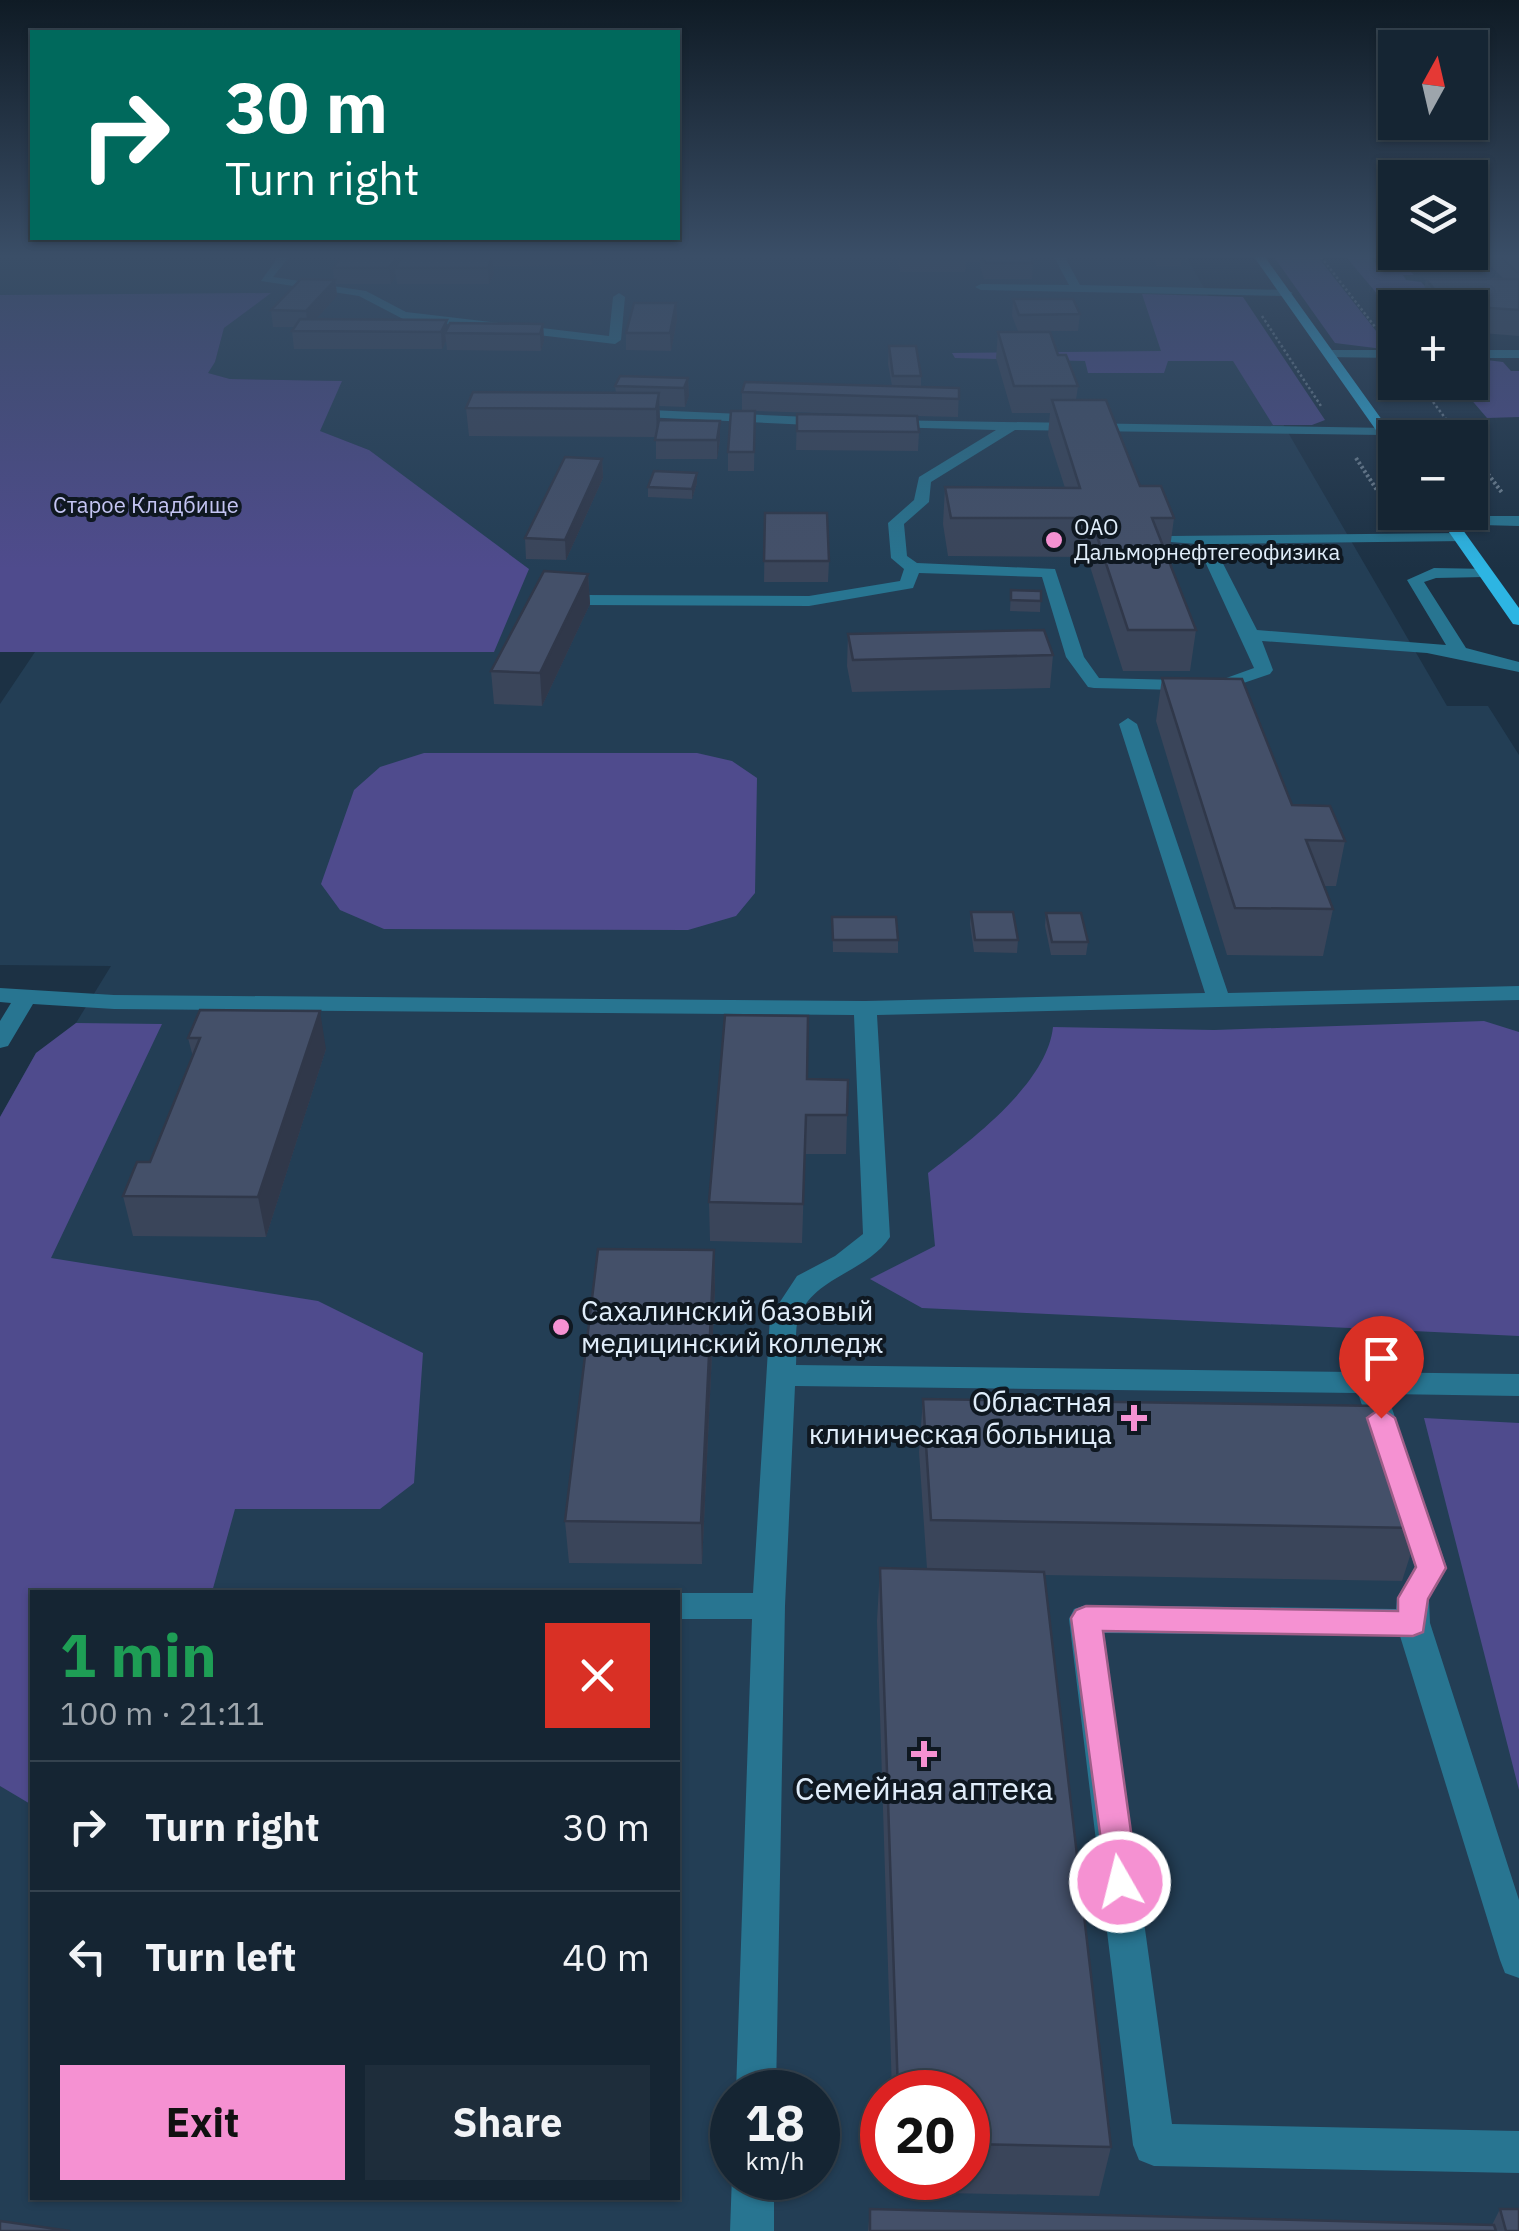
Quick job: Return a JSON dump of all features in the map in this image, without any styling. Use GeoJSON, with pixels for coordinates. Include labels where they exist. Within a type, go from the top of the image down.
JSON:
{"type":"FeatureCollection","features":[{"type":"Feature","properties":{"kind":"main road"},"geometry":{"type":"LineString","coordinates":[[1333,361],[1378,423]]}},
{"type":"Feature","properties":{"kind":"main road"},"geometry":{"type":"LineString","coordinates":[[1454,530],[1519,620]]}},
{"type":"Feature","properties":{"kind":"street"},"geometry":{"type":"LineString","coordinates":[[602,412],[856,422]]}},
{"type":"Feature","properties":{"kind":"street"},"geometry":{"type":"LineString","coordinates":[[876,423],[1378,431]]}},
{"type":"Feature","properties":{"kind":"street"},"geometry":{"type":"LineString","coordinates":[[1012,426],[924,480],[921,502],[896,523],[899,558],[913,568],[1049,572],[1075,657],[1094,684],[1220,686],[1264,670],[1203,539]]}},
{"type":"Feature","properties":{"kind":"street"},"geometry":{"type":"LineString","coordinates":[[1488,520],[1519,522]]}},
{"type":"Feature","properties":{"kind":"street"},"geometry":{"type":"LineString","coordinates":[[1176,539],[1460,538]]}},
{"type":"Feature","properties":{"kind":"street"},"geometry":{"type":"LineString","coordinates":[[584,600],[809,601],[906,584],[913,568]]}},
{"type":"Feature","properties":{"kind":"street"},"geometry":{"type":"LineString","coordinates":[[1459,652],[1415,580],[1434,573],[1484,572]]}},
{"type":"Feature","properties":{"kind":"street"},"geometry":{"type":"LineString","coordinates":[[1251,635],[1459,652],[1495,665],[1519,667]]}},
{"type":"Feature","properties":{"kind":"street"},"geometry":{"type":"LineString","coordinates":[[1128,724],[1219,1000]]}},
{"type":"Feature","properties":{"kind":"street"},"geometry":{"type":"LineString","coordinates":[[0,995],[114,1002],[865,1008],[1519,993]]}},
{"type":"Feature","properties":{"kind":"street"},"geometry":{"type":"LineString","coordinates":[[0,1041],[26,996]]}},
{"type":"Feature","properties":{"kind":"street"},"geometry":{"type":"LineString","coordinates":[[757,2070],[769,1606],[784,1317],[807,1283],[845,1263],[877,1236],[865,1008]]}},
{"type":"Feature","properties":{"kind":"street"},"geometry":{"type":"LineString","coordinates":[[779,1375],[1519,1386]]}},
{"type":"Feature","properties":{"kind":"street"},"geometry":{"type":"LineString","coordinates":[[1368,1383],[1431,1568],[1413,1598],[1413,1623],[1519,1960]]}},
{"type":"Feature","properties":{"kind":"street"},"geometry":{"type":"LineString","coordinates":[[680,1606],[769,1606]]}},
{"type":"Feature","properties":{"kind":"street"},"geometry":{"type":"LineString","coordinates":[[1413,1623],[1086,1618],[1154,2145],[1519,2152]]}},
{"type":"Feature","properties":{"kind":"street"},"geometry":{"type":"LineString","coordinates":[[752,2231],[753,2200]]}},
{"type":"Feature","properties":{"kind":"path"},"geometry":{"type":"LineString","coordinates":[[1488,474],[1509,502]]}},
{"type":"Feature","properties":{"kind":"shaded area","name":"Областная клиническая больница"},"geometry":{"type":"Polygon","coordinates":[[[215,361],[1247,361],[1447,706],[1488,706],[1519,755],[1519,2231],[0,2231],[0,1117],[36,1053],[76,1023],[111,966],[0,965],[0,704],[35,652],[493,652],[369,450],[319,431],[341,381],[230,379],[207,373],[215,361]]]}},
{"type":"Feature","properties":{"kind":"green space","name":"Старое Кладбище"},"geometry":{"type":"Polygon","coordinates":[[[0,361],[215,361],[208,373],[230,379],[342,381],[320,431],[369,450],[529,569],[494,652],[0,652],[0,361]]]}},
{"type":"Feature","properties":{"kind":"green space"},"geometry":{"type":"Polygon","coordinates":[[[1085,361],[1168,361],[1164,373],[1088,373],[1085,361]]]}},
{"type":"Feature","properties":{"kind":"green space"},"geometry":{"type":"Polygon","coordinates":[[[1233,361],[1286,361],[1325,420],[1312,425],[1273,425],[1233,361]]]}},
{"type":"Feature","properties":{"kind":"green space"},"geometry":{"type":"Polygon","coordinates":[[[1488,361],[1503,362],[1511,371],[1519,371],[1519,417],[1487,418],[1472,400],[1488,400],[1488,361]]]}},
{"type":"Feature","properties":{"kind":"green space"},"geometry":{"type":"Polygon","coordinates":[[[424,753],[697,753],[732,761],[757,778],[755,893],[736,916],[688,930],[384,929],[340,910],[321,884],[354,790],[380,767],[424,753]]]}},
{"type":"Feature","properties":{"kind":"green space"},"geometry":{"type":"Polygon","coordinates":[[[1484,1021],[1519,1032],[1519,1336],[922,1308],[870,1279],[935,1246],[928,1173],[985,1127],[1022,1090],[1048,1048],[1053,1027],[1214,1030],[1484,1021]]]}},
{"type":"Feature","properties":{"kind":"green space"},"geometry":{"type":"Polygon","coordinates":[[[76,1023],[162,1024],[51,1258],[318,1301],[423,1353],[414,1483],[380,1509],[235,1509],[213,1590],[30,1590],[30,1804],[0,1786],[0,1117],[36,1053],[76,1023]]]}},
{"type":"Feature","properties":{"kind":"green space"},"geometry":{"type":"Polygon","coordinates":[[[1424,1418],[1519,1423],[1519,1790],[1424,1418]]]}},
{"type":"Feature","properties":{"kind":"building"},"geometry":{"type":"Polygon","coordinates":[[[891,361],[919,361],[921,376],[893,376],[891,361]]]}},
{"type":"Feature","properties":{"kind":"building"},"geometry":{"type":"Polygon","coordinates":[[[1007,361],[1068,361],[1078,386],[1014,386],[1007,361]]]}},
{"type":"Feature","properties":{"kind":"building"},"geometry":{"type":"Polygon","coordinates":[[[620,376],[688,378],[684,388],[615,386],[620,376]]]}},
{"type":"Feature","properties":{"kind":"building"},"geometry":{"type":"Polygon","coordinates":[[[745,382],[959,388],[959,399],[742,392],[745,382]]]}},
{"type":"Feature","properties":{"kind":"building"},"geometry":{"type":"Polygon","coordinates":[[[473,392],[659,393],[656,409],[466,408],[473,392]]]}},
{"type":"Feature","properties":{"kind":"building"},"geometry":{"type":"Polygon","coordinates":[[[1052,400],[1106,400],[1140,486],[1161,486],[1174,518],[1152,518],[1196,630],[1128,630],[1091,518],[951,518],[945,487],[1080,488],[1052,400]]]}},
{"type":"Feature","properties":{"kind":"building"},"geometry":{"type":"Polygon","coordinates":[[[731,411],[755,411],[754,452],[728,452],[731,411]]]}},
{"type":"Feature","properties":{"kind":"building"},"geometry":{"type":"Polygon","coordinates":[[[797,414],[917,416],[919,432],[797,431],[797,414]]]}},
{"type":"Feature","properties":{"kind":"building"},"geometry":{"type":"Polygon","coordinates":[[[659,420],[720,421],[717,440],[655,440],[659,420]]]}},
{"type":"Feature","properties":{"kind":"building"},"geometry":{"type":"Polygon","coordinates":[[[565,457],[602,459],[565,540],[525,538],[565,457]]]}},
{"type":"Feature","properties":{"kind":"building"},"geometry":{"type":"Polygon","coordinates":[[[654,471],[697,473],[692,489],[648,487],[654,471]]]}},
{"type":"Feature","properties":{"kind":"building"},"geometry":{"type":"Polygon","coordinates":[[[765,513],[827,513],[829,561],[764,561],[765,513]]]}},
{"type":"Feature","properties":{"kind":"building"},"geometry":{"type":"Polygon","coordinates":[[[544,571],[588,574],[540,673],[491,671],[544,571]]]}},
{"type":"Feature","properties":{"kind":"building"},"geometry":{"type":"Polygon","coordinates":[[[1011,590],[1041,591],[1041,601],[1011,600],[1011,590]]]}},
{"type":"Feature","properties":{"kind":"building"},"geometry":{"type":"Polygon","coordinates":[[[1044,630],[1053,655],[853,660],[848,634],[1044,630]]]}},
{"type":"Feature","properties":{"kind":"building"},"geometry":{"type":"Polygon","coordinates":[[[1162,678],[1242,679],[1292,805],[1330,806],[1345,841],[1306,840],[1333,909],[1235,908],[1162,678]]]}},
{"type":"Feature","properties":{"kind":"building"},"geometry":{"type":"Polygon","coordinates":[[[971,912],[1013,912],[1018,940],[975,940],[971,912]]]}},
{"type":"Feature","properties":{"kind":"building"},"geometry":{"type":"Polygon","coordinates":[[[1046,913],[1081,913],[1088,942],[1052,942],[1046,913]]]}},
{"type":"Feature","properties":{"kind":"building"},"geometry":{"type":"Polygon","coordinates":[[[832,917],[896,917],[898,940],[833,940],[832,917]]]}},
{"type":"Feature","properties":{"kind":"building"},"geometry":{"type":"Polygon","coordinates":[[[200,1010],[320,1011],[258,1197],[123,1196],[137,1162],[150,1162],[200,1038],[188,1038],[200,1010]]]}},
{"type":"Feature","properties":{"kind":"building"},"geometry":{"type":"Polygon","coordinates":[[[725,1015],[808,1016],[807,1079],[848,1080],[847,1115],[806,1115],[803,1204],[709,1202],[725,1015]]]}},
{"type":"Feature","properties":{"kind":"building"},"geometry":{"type":"Polygon","coordinates":[[[598,1249],[714,1250],[701,1523],[565,1521],[598,1249]]]}},
{"type":"Feature","properties":{"kind":"building"},"geometry":{"type":"Polygon","coordinates":[[[923,1399],[1380,1406],[1419,1528],[931,1520],[923,1399]]]}},
{"type":"Feature","properties":{"kind":"building"},"geometry":{"type":"Polygon","coordinates":[[[880,1568],[1044,1572],[1111,2147],[990,2144],[990,2070],[897,2070],[880,1568]]]}},
{"type":"Feature","properties":{"kind":"building"},"geometry":{"type":"Polygon","coordinates":[[[870,2209],[1494,2225],[1496,2231],[870,2231],[870,2209]]]}},
{"type":"Feature","properties":{"kind":"building"},"geometry":{"type":"Polygon","coordinates":[[[1500,2209],[1519,2209],[1519,2231],[1506,2231],[1500,2209]]]}},
{"type":"Feature","properties":{"kind":"building"},"geometry":{"type":"Polygon","coordinates":[[[0,2221],[70,2231],[0,2231],[0,2221]]]}},
{"type":"Feature","properties":{"kind":"place","name":"ОАО Дальморнефтегеофизика"},"geometry":{"type":"Point","coordinates":[1054,540]}},
{"type":"Feature","properties":{"kind":"place","name":"Сахалинский базовый медицинский колледж"},"geometry":{"type":"Point","coordinates":[561,1327]}},
{"type":"Feature","properties":{"kind":"place","name":"Областная клиническая больница"},"geometry":{"type":"Point","coordinates":[1134,1418]}},
{"type":"Feature","properties":{"kind":"place","name":"Семейная аптека"},"geometry":{"type":"Point","coordinates":[924,1754]}},
{"type":"Feature","properties":{"kind":"route"},"geometry":{"type":"LineString","coordinates":[[1120,1882],[1086,1618],[1413,1623],[1413,1598],[1431,1568],[1381,1418]]}}]}
